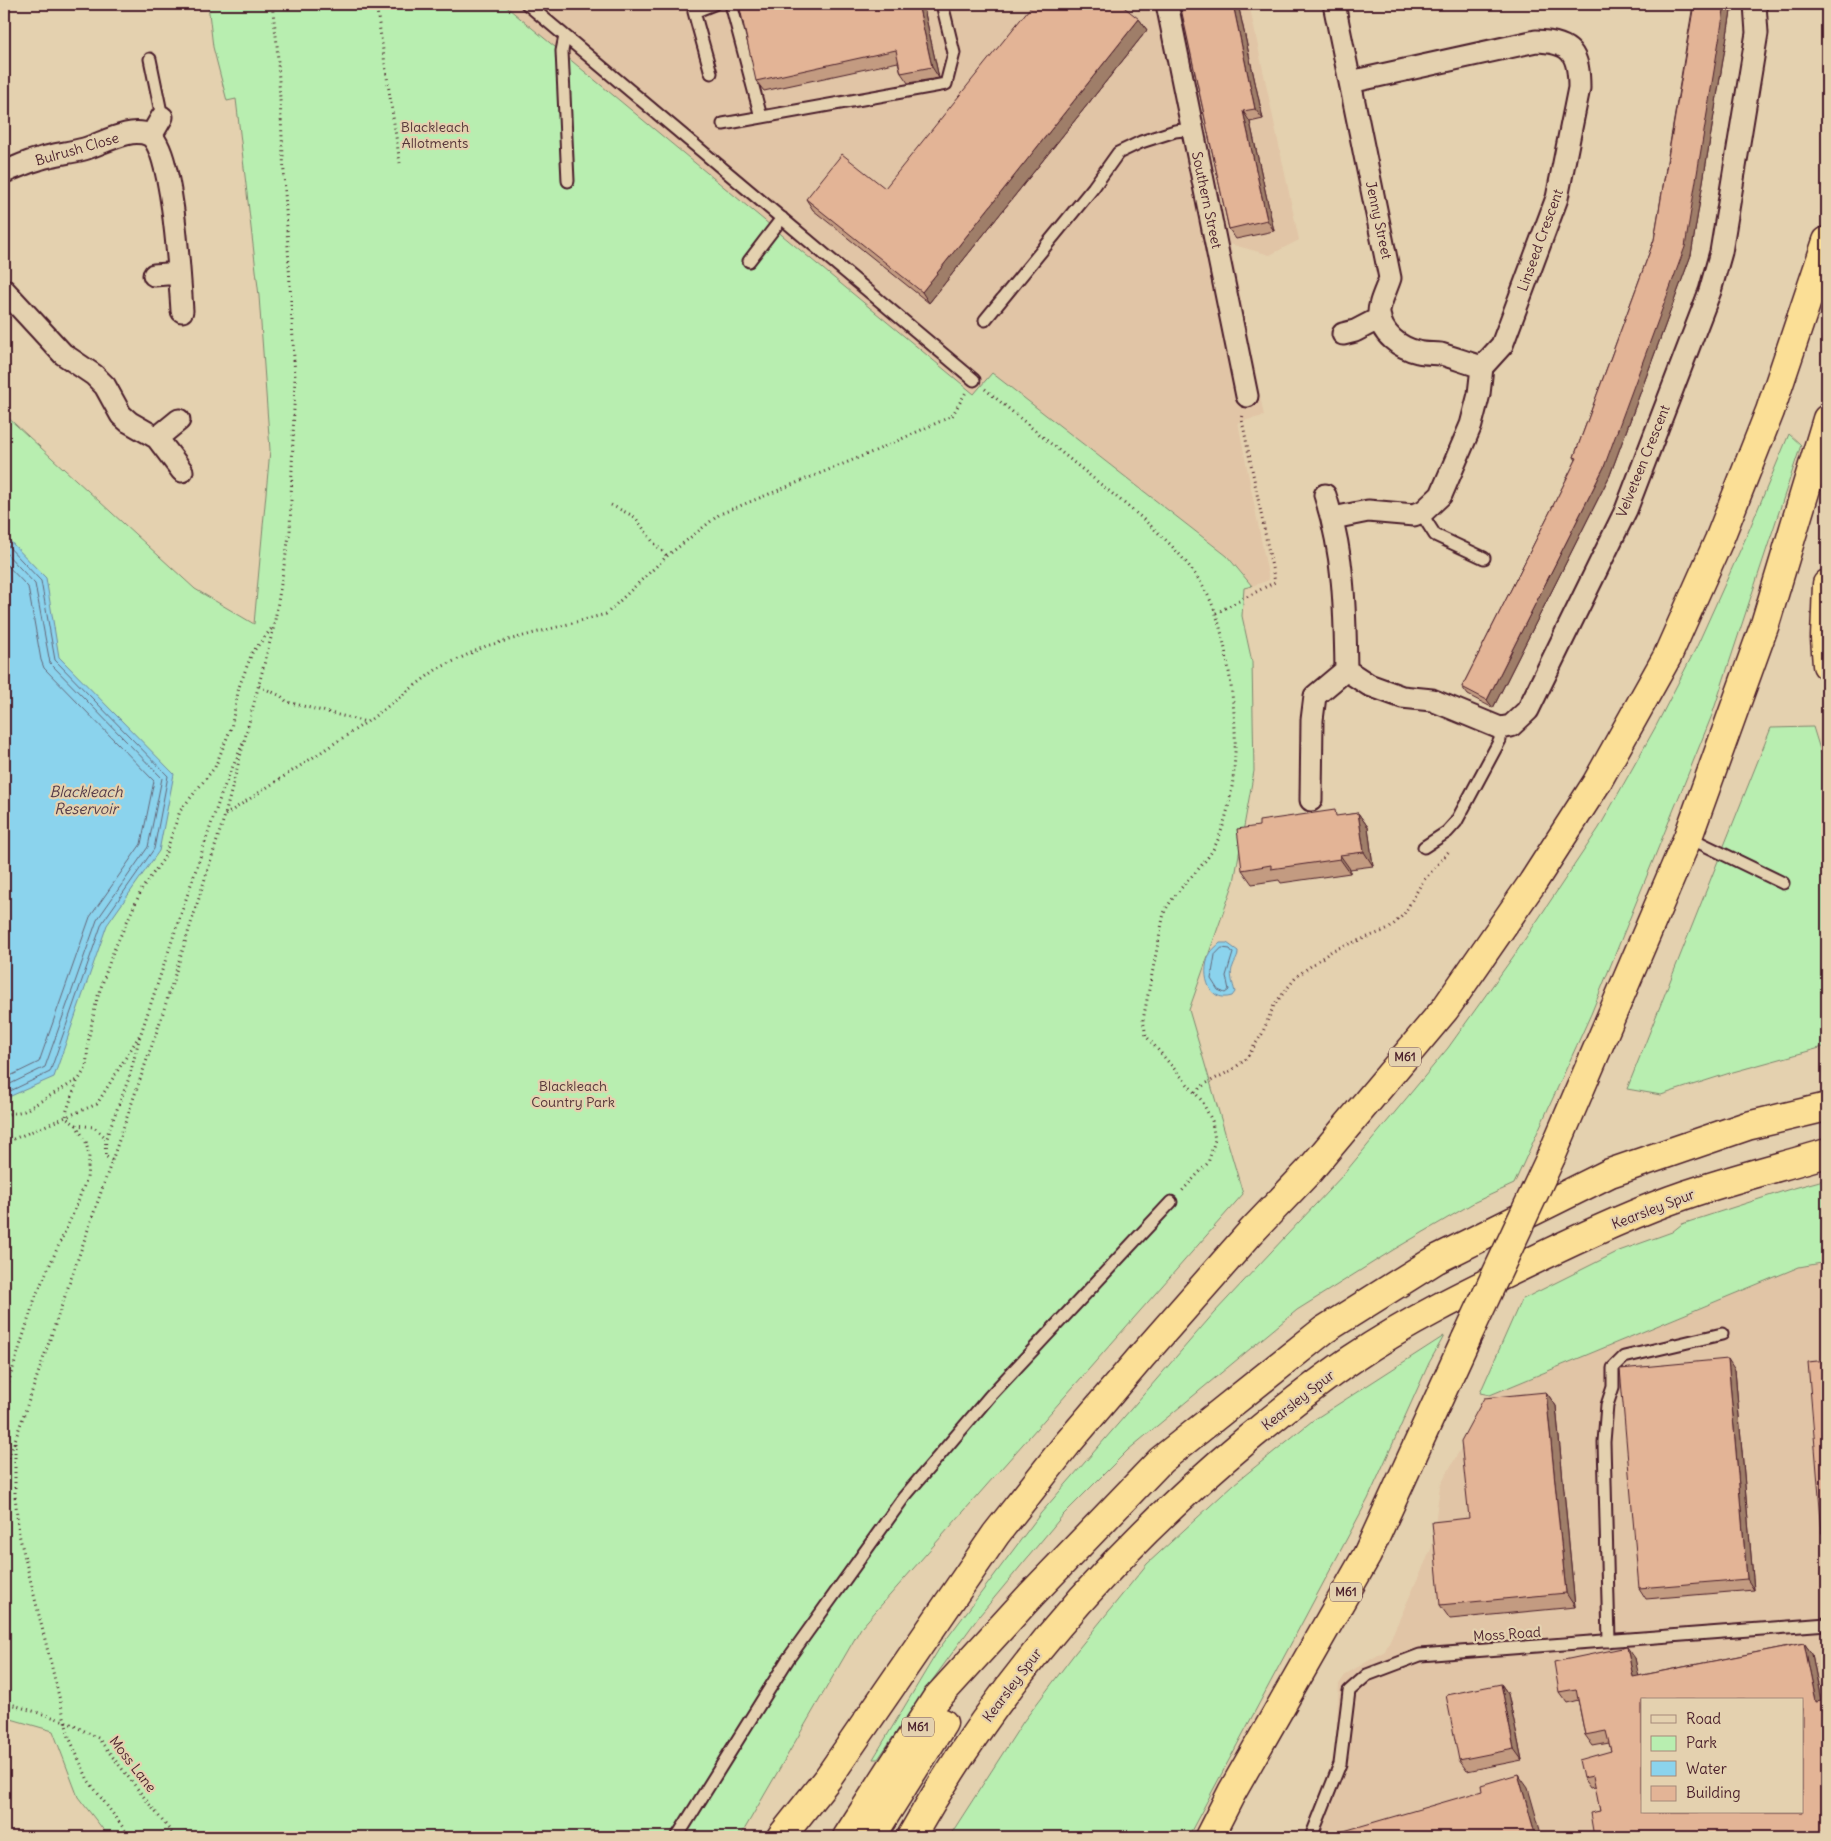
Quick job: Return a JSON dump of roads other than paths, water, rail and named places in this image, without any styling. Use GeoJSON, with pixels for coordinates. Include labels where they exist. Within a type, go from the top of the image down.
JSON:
{"type":"FeatureCollection","features":[{"type":"Feature","properties":{"kind":"highway","name":"M61"},"geometry":{"type":"LineString","coordinates":[[781,1837],[828,1778],[996,1534],[1067,1444],[1136,1363],[1251,1232],[1310,1170],[1445,1009],[1533,882],[1596,784],[1666,657],[1719,540],[1770,411],[1827,241]]}},
{"type":"Feature","properties":{"kind":"highway","name":"M61"},"geometry":{"type":"LineString","coordinates":[[1209,1837],[1232,1792],[1367,1555],[1551,1157],[1688,837],[1765,624],[1827,419]]}},
{"type":"Feature","properties":{"kind":"highway"},"geometry":{"type":"LineString","coordinates":[[1827,584],[1825,638],[1827,666]]}},
{"type":"Feature","properties":{"kind":"highway","name":"M61"},"geometry":{"type":"LineString","coordinates":[[848,1837],[936,1699],[1031,1595],[1161,1460],[1324,1330],[1437,1260],[1610,1172],[1747,1126],[1827,1108]]}},
{"type":"Feature","properties":{"kind":"highway","name":"Kearsley Spur"},"geometry":{"type":"LineString","coordinates":[[911,1837],[937,1793],[996,1704],[1081,1599],[1153,1523],[1218,1464],[1288,1406],[1351,1360],[1400,1328],[1453,1299],[1571,1242],[1684,1195],[1827,1153]]}},
{"type":"Feature","properties":{"kind":"highway","name":"M61"},"geometry":{"type":"LineString","coordinates":[[871,1837],[1002,1628]]}},
{"type":"Feature","properties":{"kind":"highway","name":"M61"},"geometry":{"type":"LineString","coordinates":[[798,1837],[828,1778]]}},
{"type":"Feature","properties":{"kind":"street","name":"Southern Street"},"geometry":{"type":"LineString","coordinates":[[1167,4],[1247,396]]}},
{"type":"Feature","properties":{"kind":"street","name":"Jenny Street"},"geometry":{"type":"LineString","coordinates":[[1334,4],[1390,278],[1386,294],[1380,303],[1380,318]]}},
{"type":"Feature","properties":{"kind":"street","name":"Velveteen Crescent"},"geometry":{"type":"LineString","coordinates":[[1500,728],[1511,726],[1528,710],[1622,518],[1710,291],[1721,252],[1757,33],[1756,4]]}},
{"type":"Feature","properties":{"kind":"street","name":"Linseed Crescent"},"geometry":{"type":"LineString","coordinates":[[1350,82],[1536,41],[1556,42],[1571,51],[1579,71],[1580,88],[1557,198],[1502,344],[1482,367]]}},
{"type":"Feature","properties":{"kind":"street"},"geometry":{"type":"LineString","coordinates":[[162,117],[151,136],[161,149],[165,166],[182,311]]}},
{"type":"Feature","properties":{"kind":"street","name":"Bulrush Close"},"geometry":{"type":"LineString","coordinates":[[4,172],[39,159],[93,147],[123,135],[146,134],[151,136]]}},
{"type":"Feature","properties":{"kind":"street"},"geometry":{"type":"LineString","coordinates":[[154,275],[179,273]]}},
{"type":"Feature","properties":{"kind":"street"},"geometry":{"type":"LineString","coordinates":[[4,290],[63,354],[94,375],[104,386],[121,415],[129,422],[157,438],[182,471]]}},
{"type":"Feature","properties":{"kind":"street"},"geometry":{"type":"LineString","coordinates":[[1332,518],[1368,511],[1403,515],[1421,513],[1441,496],[1471,425],[1479,394],[1482,367],[1439,354],[1418,352],[1401,346],[1386,333],[1380,318],[1355,331],[1343,334]]}},
{"type":"Feature","properties":{"kind":"street"},"geometry":{"type":"LineString","coordinates":[[157,438],[179,420]]}},
{"type":"Feature","properties":{"kind":"street"},"geometry":{"type":"LineString","coordinates":[[1325,495],[1337,533],[1345,593],[1346,670]]}},
{"type":"Feature","properties":{"kind":"street"},"geometry":{"type":"LineString","coordinates":[[1346,670],[1369,684],[1402,697],[1432,700],[1500,728]]}},
{"type":"Feature","properties":{"kind":"street"},"geometry":{"type":"LineString","coordinates":[[1311,800],[1312,720],[1315,696],[1346,670]]}},
{"type":"Feature","properties":{"kind":"lane"},"geometry":{"type":"LineString","coordinates":[[527,4],[974,380]]}},
{"type":"Feature","properties":{"kind":"lane"},"geometry":{"type":"LineString","coordinates":[[711,73],[694,12],[714,4]]}},
{"type":"Feature","properties":{"kind":"lane"},"geometry":{"type":"LineString","coordinates":[[731,4],[761,117]]}},
{"type":"Feature","properties":{"kind":"lane"},"geometry":{"type":"LineString","coordinates":[[723,124],[946,84],[954,52],[942,4]]}},
{"type":"Feature","properties":{"kind":"lane"},"geometry":{"type":"LineString","coordinates":[[565,36],[562,51],[568,181]]}},
{"type":"Feature","properties":{"kind":"lane"},"geometry":{"type":"LineString","coordinates":[[150,59],[162,117]]}},
{"type":"Feature","properties":{"kind":"lane"},"geometry":{"type":"LineString","coordinates":[[985,320],[1093,188],[1118,154],[1128,146],[1154,137],[1192,128]]}},
{"type":"Feature","properties":{"kind":"lane"},"geometry":{"type":"LineString","coordinates":[[750,261],[782,218]]}},
{"type":"Feature","properties":{"kind":"lane"},"geometry":{"type":"LineString","coordinates":[[1421,513],[1435,535],[1484,558]]}},
{"type":"Feature","properties":{"kind":"lane"},"geometry":{"type":"LineString","coordinates":[[1424,847],[1447,832],[1456,822],[1500,740],[1500,728]]}},
{"type":"Feature","properties":{"kind":"lane"},"geometry":{"type":"LineString","coordinates":[[1688,837],[1783,883]]}},
{"type":"Feature","properties":{"kind":"lane"},"geometry":{"type":"LineString","coordinates":[[677,1837],[788,1659],[904,1497],[990,1396],[1171,1202]]}},
{"type":"Feature","properties":{"kind":"lane"},"geometry":{"type":"LineString","coordinates":[[1609,1641],[1604,1442],[1607,1405],[1613,1387],[1613,1368],[1624,1357],[1722,1334]]}},
{"type":"Feature","properties":{"kind":"lane","name":"Moss Road"},"geometry":{"type":"LineString","coordinates":[[1311,1837],[1340,1764],[1349,1692],[1367,1675],[1420,1656],[1827,1624]]}},
{"type":"Feature","properties":{"kind":"water","name":"Blackleach Reservoir"},"geometry":{"type":"Polygon","coordinates":[[[4,535],[46,578],[59,657],[174,774],[159,851],[107,925],[54,1077],[4,1099],[4,535]]]}},
{"type":"Feature","properties":{"kind":"water"},"geometry":{"type":"Polygon","coordinates":[[[1220,943],[1227,943],[1238,951],[1231,972],[1235,992],[1232,996],[1223,997],[1216,995],[1211,990],[1206,976],[1208,959],[1212,951],[1220,943]]]}},
{"type":"Feature","properties":{"kind":"park label","name":"Blackleach Allotments"},"geometry":{"type":"Point","coordinates":[435,136]}},
{"type":"Feature","properties":{"kind":"park label","name":"Blackleach Country Park"},"geometry":{"type":"Point","coordinates":[573,1094]}}]}
